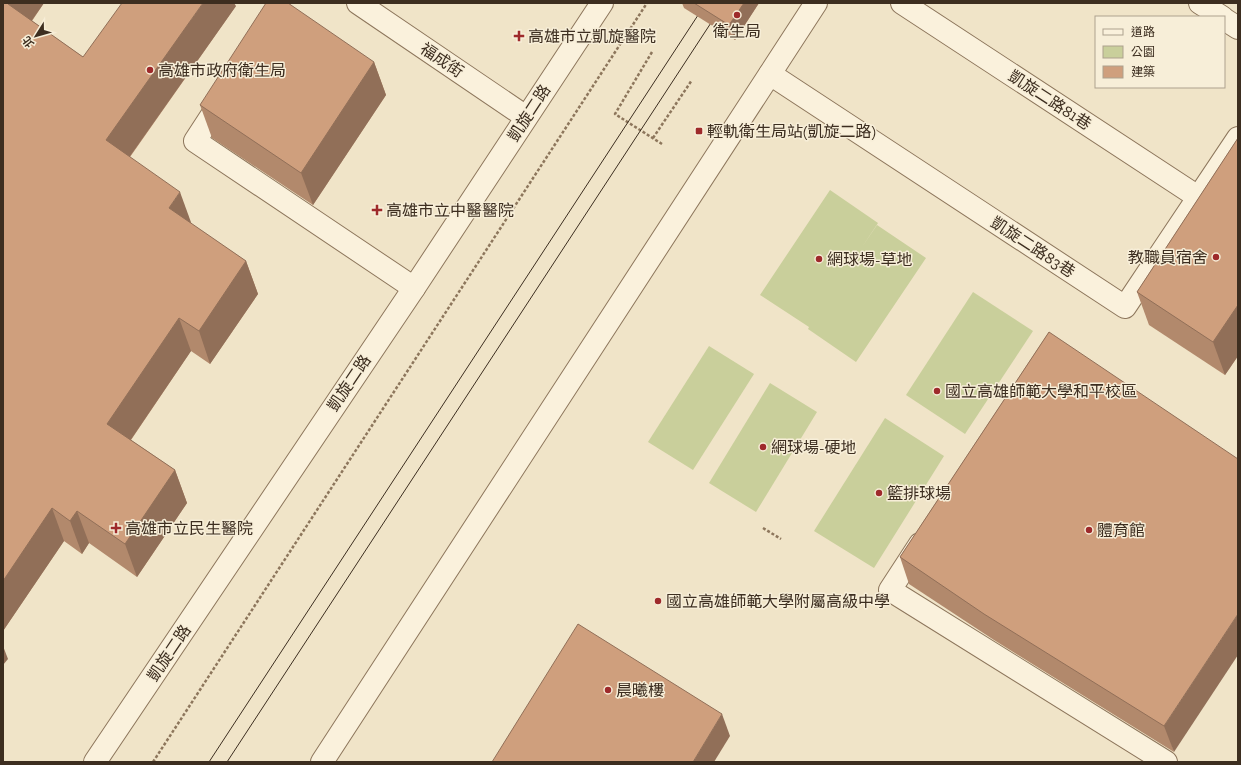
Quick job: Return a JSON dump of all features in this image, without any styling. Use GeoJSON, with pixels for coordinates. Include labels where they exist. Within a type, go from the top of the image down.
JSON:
{"type":"FeatureCollection","features":[{"type":"Feature","properties":{"kind":"street","name":"福成街"},"geometry":{"type":"LineString","coordinates":[[358,3],[526,117]]}},
{"type":"Feature","properties":{"kind":"street","name":"凱旋二路"},"geometry":{"type":"LineString","coordinates":[[95,762],[414,288],[602,3]]}},
{"type":"Feature","properties":{"kind":"street"},"geometry":{"type":"LineString","coordinates":[[322,762],[816,3]]}},
{"type":"Feature","properties":{"kind":"street","name":"凱旋二路81巷"},"geometry":{"type":"LineString","coordinates":[[902,3],[1198,197]]}},
{"type":"Feature","properties":{"kind":"street"},"geometry":{"type":"LineString","coordinates":[[1200,3],[1220,16]]}},
{"type":"Feature","properties":{"kind":"street"},"geometry":{"type":"LineString","coordinates":[[1225,19],[1238,28]]}},
{"type":"Feature","properties":{"kind":"street","name":"凱旋二路83巷"},"geometry":{"type":"LineString","coordinates":[[770,74],[1125,307],[1238,138]]}},
{"type":"Feature","properties":{"kind":"street"},"geometry":{"type":"LineString","coordinates":[[234,82],[195,141],[414,288]]}},
{"type":"Feature","properties":{"kind":"street"},"geometry":{"type":"LineString","coordinates":[[929,530],[890,590],[1166,762]]}},
{"type":"Feature","properties":{"kind":"path"},"geometry":{"type":"LineString","coordinates":[[153,762],[647,3]]}},
{"type":"Feature","properties":{"kind":"path"},"geometry":{"type":"LineString","coordinates":[[652,52],[615,114],[662,144]]}},
{"type":"Feature","properties":{"kind":"path"},"geometry":{"type":"LineString","coordinates":[[653,138],[692,80]]}},
{"type":"Feature","properties":{"kind":"path"},"geometry":{"type":"LineString","coordinates":[[763,528],[781,539]]}},
{"type":"Feature","properties":{"kind":"green space"},"geometry":{"type":"Polygon","coordinates":[[[830,190],[878,223],[862,247],[877,225],[926,258],[856,362],[808,329],[809,327],[760,295],[830,190]]]}},
{"type":"Feature","properties":{"kind":"green space"},"geometry":{"type":"Polygon","coordinates":[[[973,292],[1033,331],[965,434],[906,395],[973,292]]]}},
{"type":"Feature","properties":{"kind":"green space"},"geometry":{"type":"Polygon","coordinates":[[[709,346],[754,374],[693,470],[648,442],[709,346]]]}},
{"type":"Feature","properties":{"kind":"green space","name":"網球場-硬地"},"geometry":{"type":"Polygon","coordinates":[[[770,383],[817,412],[756,512],[709,483],[770,383]]]}},
{"type":"Feature","properties":{"kind":"green space","name":"籃排球場"},"geometry":{"type":"Polygon","coordinates":[[[885,418],[944,456],[874,568],[814,531],[885,418]]]}},
{"type":"Feature","properties":{"kind":"building","name":"高雄市立民生醫院"},"geometry":{"type":"Polygon","coordinates":[[[3,3],[9,3],[8,4],[83,57],[122,3],[203,3],[106,140],[180,192],[169,208],[246,261],[199,331],[179,318],[107,424],[175,470],[125,544],[77,511],[70,521],[52,508],[3,581],[3,3]]]}},
{"type":"Feature","properties":{"kind":"building"},"geometry":{"type":"Polygon","coordinates":[[[266,3],[288,3],[374,62],[301,173],[200,105],[266,3]]]}},
{"type":"Feature","properties":{"kind":"building"},"geometry":{"type":"Polygon","coordinates":[[[694,3],[744,3],[729,25],[694,3]]]}},
{"type":"Feature","properties":{"kind":"building"},"geometry":{"type":"Polygon","coordinates":[[[1238,138],[1238,305],[1213,342],[1137,292],[1238,138]]]}},
{"type":"Feature","properties":{"kind":"building","name":"體育館"},"geometry":{"type":"Polygon","coordinates":[[[1049,332],[1238,459],[1238,614],[1164,726],[984,614],[900,557],[1049,332]]]}},
{"type":"Feature","properties":{"kind":"building","name":"晨曦樓"},"geometry":{"type":"Polygon","coordinates":[[[578,624],[722,714],[693,762],[492,762],[578,624]]]}},
{"type":"Feature","properties":{"kind":"tram line"},"geometry":{"type":"LineString","coordinates":[[209,762],[706,3]]}},
{"type":"Feature","properties":{"kind":"tram line"},"geometry":{"type":"LineString","coordinates":[[227,762],[724,3]]}},
{"type":"Feature","properties":{"kind":"place","name":"衛生局"},"geometry":{"type":"Point","coordinates":[737,15]}},
{"type":"Feature","properties":{"kind":"place","name":"高雄市立凱旋醫院"},"geometry":{"type":"Point","coordinates":[519,36]}},
{"type":"Feature","properties":{"kind":"place","name":"高雄市政府衛生局"},"geometry":{"type":"Point","coordinates":[150,70]}},
{"type":"Feature","properties":{"kind":"place","name":"輕軌衛生局站(凱旋二路)"},"geometry":{"type":"Point","coordinates":[699,131]}},
{"type":"Feature","properties":{"kind":"place","name":"高雄市立中醫醫院"},"geometry":{"type":"Point","coordinates":[377,210]}},
{"type":"Feature","properties":{"kind":"place","name":"教職員宿舍"},"geometry":{"type":"Point","coordinates":[1216,257]}},
{"type":"Feature","properties":{"kind":"place","name":"網球場-草地"},"geometry":{"type":"Point","coordinates":[819,259]}},
{"type":"Feature","properties":{"kind":"place","name":"國立高雄師範大學和平校區"},"geometry":{"type":"Point","coordinates":[937,391]}},
{"type":"Feature","properties":{"kind":"place","name":"網球場-硬地"},"geometry":{"type":"Point","coordinates":[763,447]}},
{"type":"Feature","properties":{"kind":"place","name":"籃排球場"},"geometry":{"type":"Point","coordinates":[879,493]}},
{"type":"Feature","properties":{"kind":"place","name":"高雄市立民生醫院"},"geometry":{"type":"Point","coordinates":[116,528]}},
{"type":"Feature","properties":{"kind":"place","name":"體育館"},"geometry":{"type":"Point","coordinates":[1089,530]}},
{"type":"Feature","properties":{"kind":"place","name":"國立高雄師範大學附屬高級中學"},"geometry":{"type":"Point","coordinates":[658,601]}},
{"type":"Feature","properties":{"kind":"place","name":"晨曦樓"},"geometry":{"type":"Point","coordinates":[608,690]}}]}
